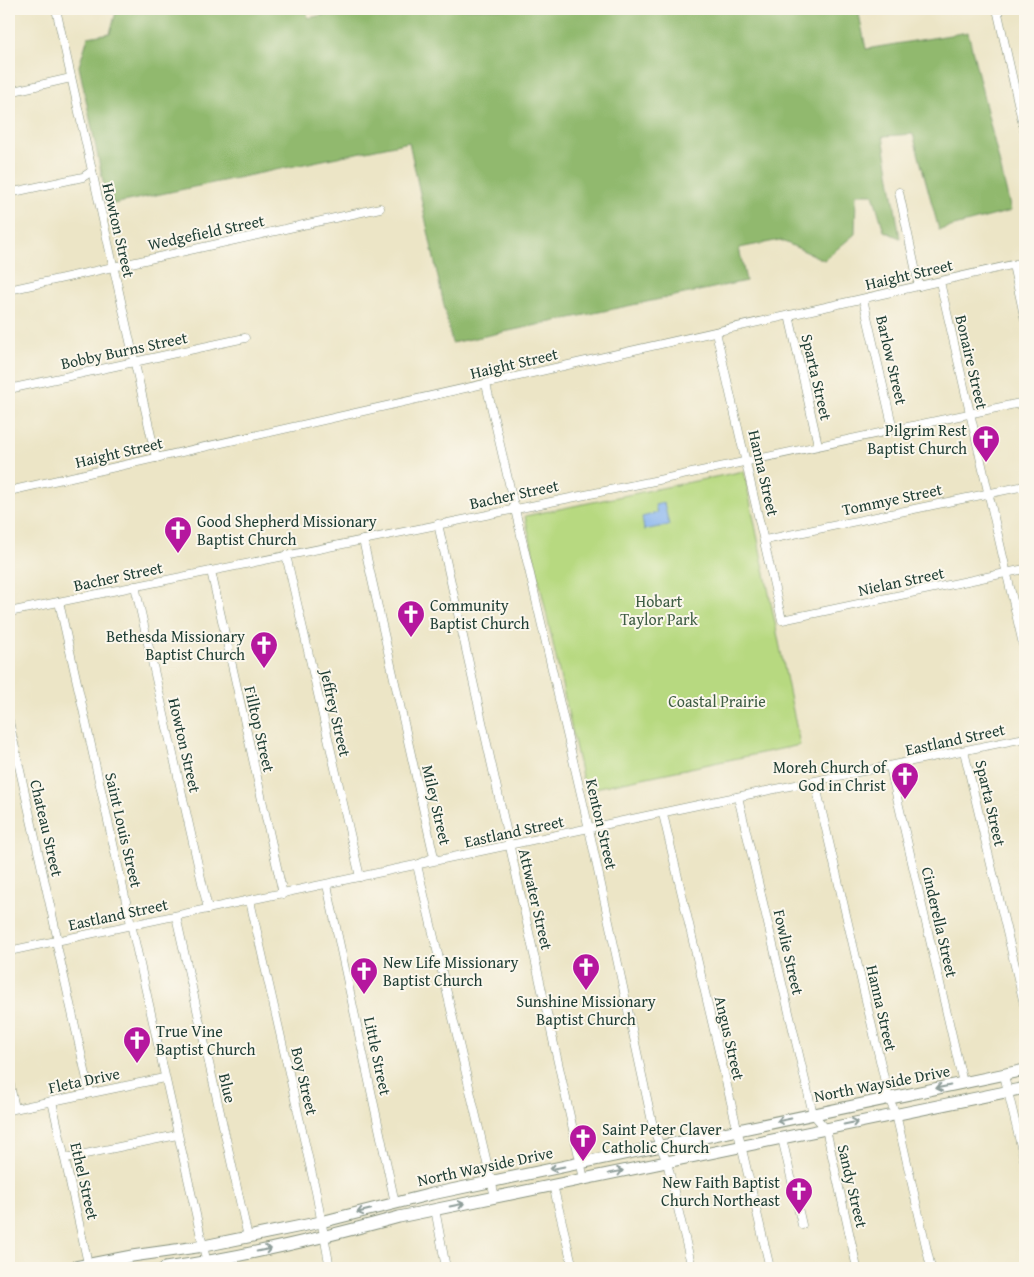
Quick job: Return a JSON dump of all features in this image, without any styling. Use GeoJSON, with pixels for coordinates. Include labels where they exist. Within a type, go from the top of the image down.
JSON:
{"type":"FeatureCollection","features":[{"type":"Feature","properties":{"kind":"main road","name":"North Wayside Drive"},"geometry":{"type":"LineString","coordinates":[[70,1268],[248,1237],[320,1222],[491,1181],[1025,1070]]}},
{"type":"Feature","properties":{"kind":"main road","name":"North Wayside Drive"},"geometry":{"type":"LineString","coordinates":[[165,1268],[208,1265],[324,1238],[435,1209],[1025,1088]]}},
{"type":"Feature","properties":{"kind":"main road"},"geometry":{"type":"LineString","coordinates":[[432,1194],[435,1209]]}},
{"type":"Feature","properties":{"kind":"street","name":"Howton Street"},"geometry":{"type":"LineString","coordinates":[[56,9],[156,458]]}},
{"type":"Feature","properties":{"kind":"street"},"geometry":{"type":"LineString","coordinates":[[997,9],[1025,134]]}},
{"type":"Feature","properties":{"kind":"street"},"geometry":{"type":"LineString","coordinates":[[9,92],[71,78]]}},
{"type":"Feature","properties":{"kind":"street"},"geometry":{"type":"LineString","coordinates":[[9,193],[83,177],[92,171]]}},
{"type":"Feature","properties":{"kind":"street"},"geometry":{"type":"LineString","coordinates":[[899,192],[919,286]]}},
{"type":"Feature","properties":{"kind":"street","name":"Wedgefield Street"},"geometry":{"type":"LineString","coordinates":[[9,290],[380,208]]}},
{"type":"Feature","properties":{"kind":"street","name":"Haight Street"},"geometry":{"type":"LineString","coordinates":[[9,491],[1025,262]]}},
{"type":"Feature","properties":{"kind":"street"},"geometry":{"type":"LineString","coordinates":[[1013,265],[1025,320]]}},
{"type":"Feature","properties":{"kind":"street","name":"Bonaire Street"},"geometry":{"type":"LineString","coordinates":[[940,282],[1025,653]]}},
{"type":"Feature","properties":{"kind":"street","name":"Barlow Street"},"geometry":{"type":"LineString","coordinates":[[863,298],[893,428]]}},
{"type":"Feature","properties":{"kind":"street","name":"Sparta Street"},"geometry":{"type":"LineString","coordinates":[[789,315],[818,445]]}},
{"type":"Feature","properties":{"kind":"street","name":"Hanna Street"},"geometry":{"type":"LineString","coordinates":[[716,332],[747,460],[782,620]]}},
{"type":"Feature","properties":{"kind":"street","name":"Bobby Burns Street"},"geometry":{"type":"LineString","coordinates":[[9,389],[244,338]]}},
{"type":"Feature","properties":{"kind":"street","name":"Kenton Street"},"geometry":{"type":"LineString","coordinates":[[486,384],[589,829],[654,1131],[667,1162],[692,1268]]}},
{"type":"Feature","properties":{"kind":"street","name":"Bacher Street"},"geometry":{"type":"LineString","coordinates":[[9,612],[654,481],[893,428],[1025,402]]}},
{"type":"Feature","properties":{"kind":"street","name":"Tommye Street"},"geometry":{"type":"LineString","coordinates":[[765,540],[1025,486]]}},
{"type":"Feature","properties":{"kind":"street","name":"Attwater Street"},"geometry":{"type":"LineString","coordinates":[[438,524],[584,1179]]}},
{"type":"Feature","properties":{"kind":"street","name":"Miley Street"},"geometry":{"type":"LineString","coordinates":[[364,540],[434,857],[417,865]]}},
{"type":"Feature","properties":{"kind":"street","name":"Jeffrey Street"},"geometry":{"type":"LineString","coordinates":[[286,555],[360,878]]}},
{"type":"Feature","properties":{"kind":"street","name":"Nielan Street"},"geometry":{"type":"LineString","coordinates":[[782,620],[1025,569]]}},
{"type":"Feature","properties":{"kind":"street","name":"Filltop Street"},"geometry":{"type":"LineString","coordinates":[[211,571],[283,894]]}},
{"type":"Feature","properties":{"kind":"street","name":"Howton Street"},"geometry":{"type":"LineString","coordinates":[[135,586],[208,909]]}},
{"type":"Feature","properties":{"kind":"street","name":"Saint Louis Street"},"geometry":{"type":"LineString","coordinates":[[59,602],[164,1078],[208,1265]]}},
{"type":"Feature","properties":{"kind":"street","name":"Chateau Street"},"geometry":{"type":"LineString","coordinates":[[9,721],[90,1093]]}},
{"type":"Feature","properties":{"kind":"street","name":"Eastland Street"},"geometry":{"type":"LineString","coordinates":[[9,951],[1025,738]]}},
{"type":"Feature","properties":{"kind":"street","name":"Sparta Street"},"geometry":{"type":"LineString","coordinates":[[964,751],[1025,1008]]}},
{"type":"Feature","properties":{"kind":"street","name":"Cinderella Street"},"geometry":{"type":"LineString","coordinates":[[890,767],[963,1083]]}},
{"type":"Feature","properties":{"kind":"street","name":"Hanna Street"},"geometry":{"type":"LineString","coordinates":[[815,782],[889,1099],[896,1114],[931,1268]]}},
{"type":"Feature","properties":{"kind":"street","name":"Fowlie Street"},"geometry":{"type":"LineString","coordinates":[[738,797],[813,1114]]}},
{"type":"Feature","properties":{"kind":"street","name":"Angus Street"},"geometry":{"type":"LineString","coordinates":[[663,814],[770,1268]]}},
{"type":"Feature","properties":{"kind":"street"},"geometry":{"type":"LineString","coordinates":[[417,865],[495,1197]]}},
{"type":"Feature","properties":{"kind":"street","name":"Little Street"},"geometry":{"type":"LineString","coordinates":[[327,885],[395,1204]]}},
{"type":"Feature","properties":{"kind":"street","name":"Boy Street"},"geometry":{"type":"LineString","coordinates":[[250,900],[311,1172],[330,1268]]}},
{"type":"Feature","properties":{"kind":"street","name":"Blue"},"geometry":{"type":"LineString","coordinates":[[176,916],[248,1237]]}},
{"type":"Feature","properties":{"kind":"street"},"geometry":{"type":"LineString","coordinates":[[1004,1075],[1025,1163]]}},
{"type":"Feature","properties":{"kind":"street","name":"Fleta Drive"},"geometry":{"type":"LineString","coordinates":[[12,1109],[164,1078]]}},
{"type":"Feature","properties":{"kind":"street"},"geometry":{"type":"LineString","coordinates":[[9,1081],[12,1109]]}},
{"type":"Feature","properties":{"kind":"street","name":"Ethel Street"},"geometry":{"type":"LineString","coordinates":[[52,1101],[66,1158],[88,1266]]}},
{"type":"Feature","properties":{"kind":"street","name":"Sandy Street"},"geometry":{"type":"LineString","coordinates":[[813,1114],[826,1129],[857,1268]]}},
{"type":"Feature","properties":{"kind":"street"},"geometry":{"type":"LineString","coordinates":[[66,1158],[178,1135]]}},
{"type":"Feature","properties":{"kind":"street"},"geometry":{"type":"LineString","coordinates":[[782,1138],[802,1224]]}},
{"type":"Feature","properties":{"kind":"street"},"geometry":{"type":"LineString","coordinates":[[553,1185],[573,1268]]}},
{"type":"Feature","properties":{"kind":"street"},"geometry":{"type":"LineString","coordinates":[[435,1209],[446,1268]]}},
{"type":"Feature","properties":{"kind":"green space"},"geometry":{"type":"Polygon","coordinates":[[[117,9],[306,9],[308,18],[351,9],[858,9],[866,49],[968,32],[1011,211],[939,230],[913,134],[883,136],[900,238],[884,231],[873,194],[856,194],[855,234],[824,260],[780,240],[739,248],[746,281],[452,343],[409,142],[108,205],[79,66],[88,37],[110,33],[117,9]]]}},
{"type":"Feature","properties":{"kind":"green space","name":"Hobart Taylor Park"},"geometry":{"type":"Polygon","coordinates":[[[744,471],[800,745],[585,790],[525,516],[744,471]]]}},
{"type":"Feature","properties":{"kind":"water"},"geometry":{"type":"Polygon","coordinates":[[[664,503],[669,525],[644,530],[642,517],[657,513],[655,505],[664,503]]]}},
{"type":"Feature","properties":{"kind":"place","name":"Pilgrim Rest Baptist Church"},"geometry":{"type":"Point","coordinates":[986,463]}},
{"type":"Feature","properties":{"kind":"place","name":"Good Shepherd Missionary Baptist Church"},"geometry":{"type":"Point","coordinates":[178,554]}},
{"type":"Feature","properties":{"kind":"place","name":"Community Baptist Church"},"geometry":{"type":"Point","coordinates":[411,638]}},
{"type":"Feature","properties":{"kind":"place","name":"Bethesda Missionary Baptist Church"},"geometry":{"type":"Point","coordinates":[264,669]}},
{"type":"Feature","properties":{"kind":"place","name":"Moreh Church of God in Christ"},"geometry":{"type":"Point","coordinates":[905,800]}},
{"type":"Feature","properties":{"kind":"place","name":"Sunshine Missionary Baptist Church"},"geometry":{"type":"Point","coordinates":[586,991]}},
{"type":"Feature","properties":{"kind":"place","name":"New Life Missionary Baptist Church"},"geometry":{"type":"Point","coordinates":[364,995]}},
{"type":"Feature","properties":{"kind":"place","name":"True Vine Baptist Church"},"geometry":{"type":"Point","coordinates":[137,1064]}},
{"type":"Feature","properties":{"kind":"place","name":"Saint Peter Claver Catholic Church"},"geometry":{"type":"Point","coordinates":[583,1162]}},
{"type":"Feature","properties":{"kind":"place","name":"New Faith Baptist Church Northeast"},"geometry":{"type":"Point","coordinates":[799,1215]}},
{"type":"Feature","properties":{"kind":"park label","name":"Coastal Prairie"},"geometry":{"type":"Point","coordinates":[717,701]}}]}
